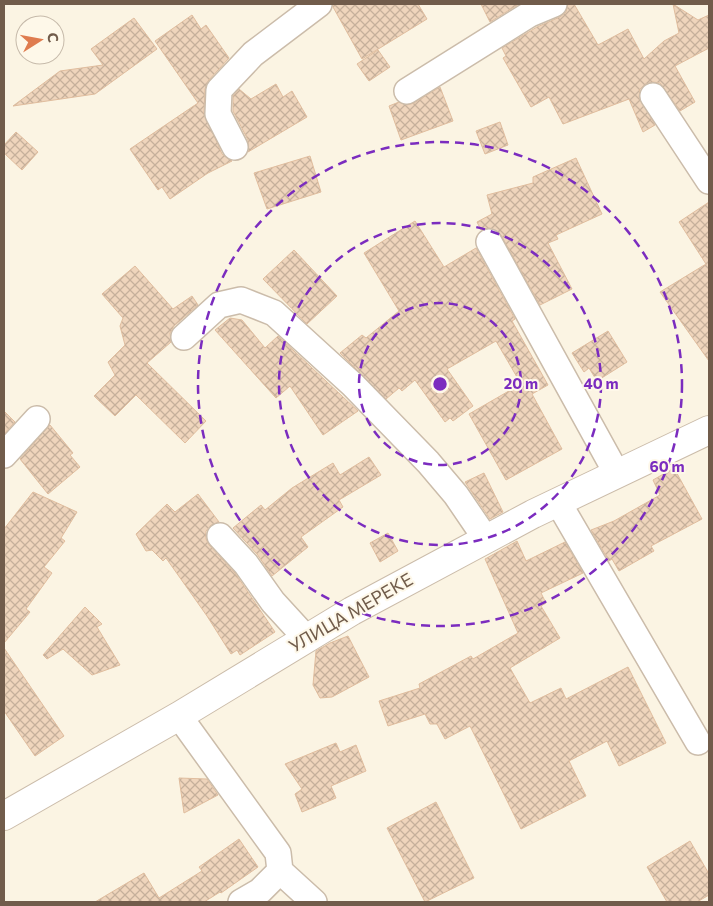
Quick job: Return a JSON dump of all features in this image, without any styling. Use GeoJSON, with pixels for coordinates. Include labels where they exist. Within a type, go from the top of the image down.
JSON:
{"type":"FeatureCollection","features":[{"type":"Feature","properties":{"kind":"street"},"geometry":{"type":"LineString","coordinates":[[235,147],[218,114],[219,90],[253,54],[319,4]]}},
{"type":"Feature","properties":{"kind":"street"},"geometry":{"type":"LineString","coordinates":[[407,91],[530,14],[554,4]]}},
{"type":"Feature","properties":{"kind":"street"},"geometry":{"type":"LineString","coordinates":[[653,96],[709,182]]}},
{"type":"Feature","properties":{"kind":"street"},"geometry":{"type":"LineString","coordinates":[[489,242],[617,474]]}},
{"type":"Feature","properties":{"kind":"street"},"geometry":{"type":"LineString","coordinates":[[184,337],[202,318],[219,305],[241,300],[274,314],[354,385],[428,462],[456,495],[486,539]]}},
{"type":"Feature","properties":{"kind":"street"},"geometry":{"type":"LineString","coordinates":[[4,455],[37,419]]}},
{"type":"Feature","properties":{"kind":"street","name":"УЛИЦА МЕРЕКЕ"},"geometry":{"type":"LineString","coordinates":[[4,816],[179,716],[306,638],[486,539],[558,502],[709,430]]}},
{"type":"Feature","properties":{"kind":"street"},"geometry":{"type":"LineString","coordinates":[[558,502],[698,742]]}},
{"type":"Feature","properties":{"kind":"street"},"geometry":{"type":"LineString","coordinates":[[220,536],[246,564],[273,602],[306,638]]}},
{"type":"Feature","properties":{"kind":"street"},"geometry":{"type":"LineString","coordinates":[[179,716],[278,853],[280,870],[314,902]]}},
{"type":"Feature","properties":{"kind":"street"},"geometry":{"type":"LineString","coordinates":[[250,897],[280,870]]}},
{"type":"Feature","properties":{"kind":"building"},"geometry":{"type":"Polygon","coordinates":[[[333,4],[418,4],[427,19],[362,59],[333,4]]]}},
{"type":"Feature","properties":{"kind":"building"},"geometry":{"type":"Polygon","coordinates":[[[481,4],[519,4],[490,22],[481,4]]]}},
{"type":"Feature","properties":{"kind":"building"},"geometry":{"type":"Polygon","coordinates":[[[568,4],[574,4],[598,45],[628,29],[644,59],[664,41],[679,33],[673,4],[698,20],[709,15],[709,48],[675,66],[695,102],[680,111],[660,83],[646,84],[640,89],[639,97],[655,125],[643,132],[629,99],[563,124],[549,97],[531,107],[503,58],[506,56],[502,48],[537,27],[560,17],[566,12],[568,4]]]}},
{"type":"Feature","properties":{"kind":"building"},"geometry":{"type":"Polygon","coordinates":[[[192,15],[201,29],[206,25],[229,58],[208,81],[205,89],[204,113],[222,154],[232,161],[208,173],[170,199],[162,187],[158,190],[130,149],[198,103],[155,41],[192,15]]]}},
{"type":"Feature","properties":{"kind":"building"},"geometry":{"type":"Polygon","coordinates":[[[134,18],[157,49],[95,94],[13,106],[60,71],[103,65],[91,49],[134,18]]]}},
{"type":"Feature","properties":{"kind":"building"},"geometry":{"type":"Polygon","coordinates":[[[378,50],[390,67],[369,81],[357,64],[378,50]]]}},
{"type":"Feature","properties":{"kind":"building"},"geometry":{"type":"Polygon","coordinates":[[[276,84],[283,97],[292,91],[307,117],[248,152],[248,140],[233,111],[233,96],[239,89],[251,99],[276,84]]]}},
{"type":"Feature","properties":{"kind":"building"},"geometry":{"type":"Polygon","coordinates":[[[440,87],[453,121],[401,140],[389,106],[399,102],[407,105],[414,103],[440,87]]]}},
{"type":"Feature","properties":{"kind":"building"},"geometry":{"type":"Polygon","coordinates":[[[500,122],[508,145],[485,154],[476,131],[500,122]]]}},
{"type":"Feature","properties":{"kind":"building"},"geometry":{"type":"Polygon","coordinates":[[[16,132],[38,152],[22,170],[4,153],[4,145],[16,132]]]}},
{"type":"Feature","properties":{"kind":"building"},"geometry":{"type":"Polygon","coordinates":[[[310,156],[321,192],[267,209],[254,173],[310,156]]]}},
{"type":"Feature","properties":{"kind":"building"},"geometry":{"type":"Polygon","coordinates":[[[576,158],[602,214],[556,235],[558,239],[548,243],[572,289],[540,305],[501,235],[490,228],[481,230],[477,222],[492,214],[487,195],[533,183],[533,177],[576,158]]]}},
{"type":"Feature","properties":{"kind":"building"},"geometry":{"type":"Polygon","coordinates":[[[709,202],[709,361],[660,292],[706,264],[679,222],[709,202]]]}},
{"type":"Feature","properties":{"kind":"building"},"geometry":{"type":"Polygon","coordinates":[[[415,221],[444,267],[476,248],[515,319],[512,321],[548,385],[532,394],[562,449],[506,480],[469,414],[521,384],[496,341],[447,369],[473,406],[453,421],[450,418],[445,422],[415,380],[402,391],[399,388],[386,399],[340,353],[362,335],[366,338],[399,311],[364,253],[415,221]]]}},
{"type":"Feature","properties":{"kind":"building"},"geometry":{"type":"Polygon","coordinates":[[[294,250],[337,296],[307,324],[263,279],[294,250]]]}},
{"type":"Feature","properties":{"kind":"building"},"geometry":{"type":"Polygon","coordinates":[[[135,266],[173,309],[192,296],[198,305],[174,326],[170,333],[171,342],[147,363],[206,421],[185,443],[136,395],[115,416],[94,396],[115,375],[108,362],[125,345],[120,326],[123,318],[102,294],[135,266]]]}},
{"type":"Feature","properties":{"kind":"building"},"geometry":{"type":"Polygon","coordinates":[[[230,318],[242,320],[265,348],[278,336],[358,411],[323,435],[290,386],[276,398],[215,330],[230,318]]]}},
{"type":"Feature","properties":{"kind":"building"},"geometry":{"type":"Polygon","coordinates":[[[608,331],[627,362],[597,381],[589,368],[584,372],[572,353],[608,331]]]}},
{"type":"Feature","properties":{"kind":"building"},"geometry":{"type":"Polygon","coordinates":[[[4,411],[15,422],[4,434],[4,411]]]}},
{"type":"Feature","properties":{"kind":"building"},"geometry":{"type":"Polygon","coordinates":[[[50,425],[73,453],[70,455],[80,467],[48,494],[20,459],[50,425]]]}},
{"type":"Feature","properties":{"kind":"building"},"geometry":{"type":"Polygon","coordinates":[[[369,457],[381,475],[339,500],[343,507],[301,537],[308,547],[272,576],[257,554],[233,528],[261,505],[265,510],[292,488],[333,463],[340,475],[369,457]]]}},
{"type":"Feature","properties":{"kind":"building"},"geometry":{"type":"Polygon","coordinates":[[[674,468],[702,519],[651,546],[654,551],[619,571],[612,559],[609,561],[591,530],[614,521],[660,495],[653,480],[674,468]]]}},
{"type":"Feature","properties":{"kind":"building"},"geometry":{"type":"Polygon","coordinates":[[[484,473],[503,512],[490,519],[465,482],[484,473]]]}},
{"type":"Feature","properties":{"kind":"building"},"geometry":{"type":"Polygon","coordinates":[[[33,492],[77,512],[61,538],[65,541],[44,567],[52,573],[26,609],[30,612],[4,643],[4,529],[33,492]]]}},
{"type":"Feature","properties":{"kind":"building"},"geometry":{"type":"Polygon","coordinates":[[[198,494],[219,522],[211,525],[206,531],[206,539],[209,545],[235,573],[275,632],[240,655],[237,650],[231,654],[166,558],[163,561],[152,550],[146,551],[136,534],[167,504],[175,512],[198,494]]]}},
{"type":"Feature","properties":{"kind":"building"},"geometry":{"type":"Polygon","coordinates":[[[388,533],[398,551],[380,562],[370,543],[388,533]]]}},
{"type":"Feature","properties":{"kind":"building"},"geometry":{"type":"Polygon","coordinates":[[[517,541],[526,561],[565,542],[583,573],[541,593],[546,603],[541,606],[560,638],[510,668],[530,703],[561,688],[566,699],[628,667],[666,743],[619,766],[607,741],[569,761],[586,796],[521,829],[470,726],[445,739],[437,724],[430,724],[425,714],[388,726],[379,701],[420,688],[419,684],[471,656],[473,659],[518,633],[485,559],[517,541]]]}},
{"type":"Feature","properties":{"kind":"building"},"geometry":{"type":"Polygon","coordinates":[[[85,607],[102,624],[97,627],[120,665],[92,675],[63,649],[47,659],[43,655],[85,607]]]}},
{"type":"Feature","properties":{"kind":"building"},"geometry":{"type":"Polygon","coordinates":[[[348,636],[369,677],[332,697],[320,698],[313,685],[316,651],[348,636]]]}},
{"type":"Feature","properties":{"kind":"building"},"geometry":{"type":"Polygon","coordinates":[[[4,648],[64,736],[35,756],[4,711],[4,648]]]}},
{"type":"Feature","properties":{"kind":"building"},"geometry":{"type":"Polygon","coordinates":[[[336,743],[340,752],[356,745],[366,771],[331,786],[336,798],[302,812],[295,794],[302,789],[285,764],[336,743]]]}},
{"type":"Feature","properties":{"kind":"building"},"geometry":{"type":"Polygon","coordinates":[[[179,778],[207,779],[218,795],[184,813],[179,778]]]}},
{"type":"Feature","properties":{"kind":"building"},"geometry":{"type":"Polygon","coordinates":[[[436,802],[474,878],[425,902],[387,828],[436,802]]]}},
{"type":"Feature","properties":{"kind":"building"},"geometry":{"type":"Polygon","coordinates":[[[239,839],[258,867],[221,893],[204,902],[95,902],[144,873],[159,898],[202,871],[199,867],[239,839]]]}},
{"type":"Feature","properties":{"kind":"building"},"geometry":{"type":"Polygon","coordinates":[[[690,841],[709,874],[709,895],[697,902],[667,902],[647,867],[690,841]]]}}]}
